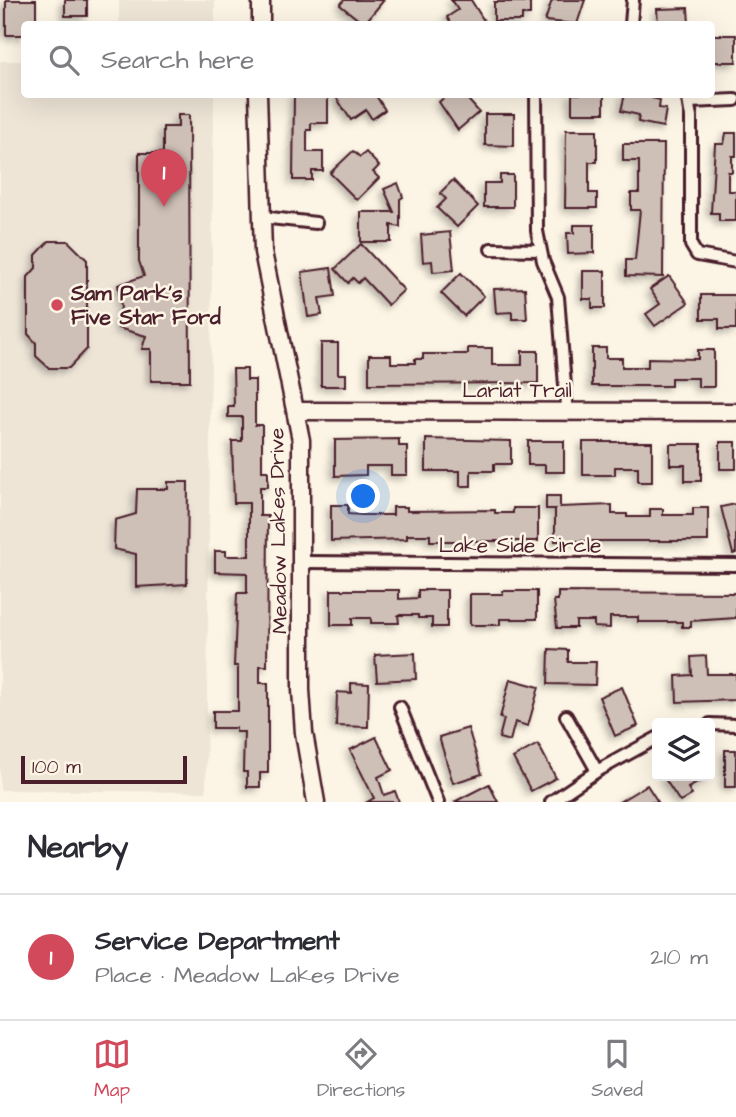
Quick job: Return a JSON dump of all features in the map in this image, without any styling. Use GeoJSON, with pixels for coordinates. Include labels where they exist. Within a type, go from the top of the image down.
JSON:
{"type":"FeatureCollection","features":[{"type":"Feature","properties":{"kind":"street"},"geometry":{"type":"LineString","coordinates":[[261,0],[261,21]]}},
{"type":"Feature","properties":{"kind":"street"},"geometry":{"type":"LineString","coordinates":[[631,21],[633,0]]}},
{"type":"Feature","properties":{"kind":"street","name":"Meadow Lakes Drive"},"geometry":{"type":"LineString","coordinates":[[258,98],[261,218],[270,292],[298,411],[303,562],[301,690],[304,733],[316,802]]}},
{"type":"Feature","properties":{"kind":"street"},"geometry":{"type":"LineString","coordinates":[[536,98],[537,231],[540,250],[558,298],[566,411]]}},
{"type":"Feature","properties":{"kind":"street"},"geometry":{"type":"LineString","coordinates":[[735,100],[688,98],[691,245],[697,255],[736,262]]}},
{"type":"Feature","properties":{"kind":"street"},"geometry":{"type":"LineString","coordinates":[[261,218],[316,223]]}},
{"type":"Feature","properties":{"kind":"street"},"geometry":{"type":"LineString","coordinates":[[491,249],[540,250]]}},
{"type":"Feature","properties":{"kind":"street","name":"Lariat Trail"},"geometry":{"type":"LineString","coordinates":[[298,411],[736,412]]}},
{"type":"Feature","properties":{"kind":"street","name":"Lake Side Circle"},"geometry":{"type":"LineString","coordinates":[[303,562],[736,565]]}},
{"type":"Feature","properties":{"kind":"street"},"geometry":{"type":"LineString","coordinates":[[400,707],[438,802]]}},
{"type":"Feature","properties":{"kind":"street"},"geometry":{"type":"LineString","coordinates":[[566,716],[597,771]]}},
{"type":"Feature","properties":{"kind":"street"},"geometry":{"type":"LineString","coordinates":[[715,724],[736,725]]}},
{"type":"Feature","properties":{"kind":"street"},"geometry":{"type":"LineString","coordinates":[[551,802],[597,771],[652,741]]}},
{"type":"Feature","properties":{"kind":"shaded area"},"geometry":{"type":"Polygon","coordinates":[[[119,0],[215,0],[215,21],[119,21],[119,0]]]}},
{"type":"Feature","properties":{"kind":"shaded area"},"geometry":{"type":"Polygon","coordinates":[[[0,61],[21,61],[21,98],[214,98],[206,792],[0,790],[0,61]]]}},
{"type":"Feature","properties":{"kind":"building"},"geometry":{"type":"Polygon","coordinates":[[[6,0],[36,0],[36,21],[21,21],[21,35],[6,35],[6,0]]]}},
{"type":"Feature","properties":{"kind":"building"},"geometry":{"type":"Polygon","coordinates":[[[65,0],[87,0],[87,16],[65,16],[65,0]]]}},
{"type":"Feature","properties":{"kind":"building"},"geometry":{"type":"Polygon","coordinates":[[[344,0],[384,0],[366,21],[360,21],[340,5],[344,0]]]}},
{"type":"Feature","properties":{"kind":"building"},"geometry":{"type":"Polygon","coordinates":[[[451,0],[471,0],[484,21],[449,21],[447,17],[458,10],[451,0]]]}},
{"type":"Feature","properties":{"kind":"building"},"geometry":{"type":"Polygon","coordinates":[[[552,0],[585,0],[578,21],[545,21],[552,0]]]}},
{"type":"Feature","properties":{"kind":"building"},"geometry":{"type":"Polygon","coordinates":[[[494,2],[530,2],[530,15],[522,15],[522,21],[494,21],[494,2]]]}},
{"type":"Feature","properties":{"kind":"building"},"geometry":{"type":"Polygon","coordinates":[[[688,8],[689,21],[658,21],[657,9],[688,8]]]}},
{"type":"Feature","properties":{"kind":"building"},"geometry":{"type":"Polygon","coordinates":[[[715,35],[736,35],[736,62],[715,62],[715,35]]]}},
{"type":"Feature","properties":{"kind":"building"},"geometry":{"type":"Polygon","coordinates":[[[294,98],[328,98],[328,123],[311,123],[311,130],[307,130],[307,152],[323,152],[323,171],[312,171],[312,180],[293,180],[294,98]]]}},
{"type":"Feature","properties":{"kind":"building"},"geometry":{"type":"Polygon","coordinates":[[[337,98],[378,98],[385,110],[372,119],[366,110],[351,120],[337,98]]]}},
{"type":"Feature","properties":{"kind":"building"},"geometry":{"type":"Polygon","coordinates":[[[444,98],[467,98],[479,112],[458,130],[439,102],[444,98]]]}},
{"type":"Feature","properties":{"kind":"building"},"geometry":{"type":"Polygon","coordinates":[[[572,98],[604,98],[604,113],[572,113],[572,98]]]}},
{"type":"Feature","properties":{"kind":"building"},"geometry":{"type":"Polygon","coordinates":[[[624,98],[660,100],[659,108],[666,109],[663,127],[638,122],[639,115],[621,111],[624,98]]]}},
{"type":"Feature","properties":{"kind":"building"},"geometry":{"type":"Polygon","coordinates":[[[485,114],[514,114],[514,146],[485,145],[485,114]]]}},
{"type":"Feature","properties":{"kind":"building"},"geometry":{"type":"Polygon","coordinates":[[[178,115],[189,115],[190,381],[151,381],[151,349],[142,349],[146,336],[118,328],[121,306],[118,285],[144,276],[139,261],[139,153],[163,153],[163,127],[178,127],[178,115]]]}},
{"type":"Feature","properties":{"kind":"building"},"geometry":{"type":"Polygon","coordinates":[[[566,130],[597,130],[597,162],[589,162],[589,193],[597,193],[597,208],[565,208],[566,130]]]}},
{"type":"Feature","properties":{"kind":"building"},"geometry":{"type":"Polygon","coordinates":[[[726,133],[736,133],[736,156],[732,156],[732,172],[728,172],[728,191],[736,191],[736,221],[719,221],[719,213],[711,213],[715,144],[724,144],[726,133]]]}},
{"type":"Feature","properties":{"kind":"building"},"geometry":{"type":"Polygon","coordinates":[[[623,144],[664,144],[663,277],[626,276],[626,260],[635,260],[640,210],[631,210],[631,193],[639,193],[639,161],[623,161],[623,144]]]}},
{"type":"Feature","properties":{"kind":"building"},"geometry":{"type":"Polygon","coordinates":[[[353,151],[360,157],[366,152],[379,166],[373,172],[379,178],[357,200],[330,173],[353,151]]]}},
{"type":"Feature","properties":{"kind":"building"},"geometry":{"type":"Polygon","coordinates":[[[500,175],[513,175],[513,207],[484,207],[484,183],[500,183],[500,175]]]}},
{"type":"Feature","properties":{"kind":"building"},"geometry":{"type":"Polygon","coordinates":[[[453,180],[478,206],[457,227],[437,208],[446,199],[440,193],[453,180]]]}},
{"type":"Feature","properties":{"kind":"building"},"geometry":{"type":"Polygon","coordinates":[[[398,183],[403,197],[400,199],[400,227],[391,225],[391,242],[361,242],[361,212],[394,212],[384,189],[398,183]]]}},
{"type":"Feature","properties":{"kind":"building"},"geometry":{"type":"Polygon","coordinates":[[[574,225],[594,225],[594,253],[568,254],[567,233],[574,233],[574,225]]]}},
{"type":"Feature","properties":{"kind":"building"},"geometry":{"type":"Polygon","coordinates":[[[450,232],[454,270],[433,272],[432,261],[423,262],[421,235],[450,232]]]}},
{"type":"Feature","properties":{"kind":"building","name":"Sam Park's Five Star Ford"},"geometry":{"type":"Polygon","coordinates":[[[49,241],[68,241],[87,260],[87,349],[69,368],[49,368],[36,356],[36,343],[28,334],[28,277],[36,268],[36,255],[49,241]]]}},
{"type":"Feature","properties":{"kind":"building"},"geometry":{"type":"Polygon","coordinates":[[[361,244],[404,290],[388,305],[363,278],[358,283],[353,278],[348,283],[335,269],[361,244]]]}},
{"type":"Feature","properties":{"kind":"building"},"geometry":{"type":"Polygon","coordinates":[[[331,268],[335,296],[319,298],[322,315],[308,317],[302,272],[331,268]]]}},
{"type":"Feature","properties":{"kind":"building"},"geometry":{"type":"Polygon","coordinates":[[[583,271],[605,271],[605,308],[592,308],[592,299],[583,299],[583,271]]]}},
{"type":"Feature","properties":{"kind":"building"},"geometry":{"type":"Polygon","coordinates":[[[461,273],[484,296],[464,316],[441,293],[461,273]]]}},
{"type":"Feature","properties":{"kind":"building"},"geometry":{"type":"Polygon","coordinates":[[[669,276],[688,303],[655,326],[646,314],[660,304],[650,289],[669,276]]]}},
{"type":"Feature","properties":{"kind":"building"},"geometry":{"type":"Polygon","coordinates":[[[525,288],[527,319],[512,319],[512,312],[496,313],[494,289],[525,288]]]}},
{"type":"Feature","properties":{"kind":"building"},"geometry":{"type":"Polygon","coordinates":[[[701,295],[736,295],[736,329],[719,329],[719,319],[701,319],[701,295]]]}},
{"type":"Feature","properties":{"kind":"building"},"geometry":{"type":"Polygon","coordinates":[[[321,343],[338,343],[338,374],[346,374],[346,386],[321,386],[321,343]]]}},
{"type":"Feature","properties":{"kind":"building"},"geometry":{"type":"Polygon","coordinates":[[[468,348],[492,348],[492,365],[522,365],[522,351],[538,351],[538,383],[369,384],[369,355],[391,355],[391,363],[415,363],[415,359],[423,359],[423,354],[468,354],[468,348]]]}},
{"type":"Feature","properties":{"kind":"building"},"geometry":{"type":"Polygon","coordinates":[[[592,348],[606,348],[606,358],[622,358],[622,367],[648,367],[648,358],[698,359],[698,350],[714,350],[714,387],[698,387],[698,378],[671,378],[671,386],[592,386],[592,348]]]}},
{"type":"Feature","properties":{"kind":"building"},"geometry":{"type":"Polygon","coordinates":[[[233,369],[247,369],[247,380],[255,380],[255,425],[262,425],[262,471],[268,471],[268,487],[260,487],[260,516],[268,516],[267,666],[260,666],[260,683],[268,683],[268,773],[260,773],[260,787],[247,787],[247,772],[243,772],[244,732],[236,732],[236,728],[213,728],[213,711],[238,711],[238,666],[234,666],[237,593],[247,593],[247,573],[215,572],[215,551],[226,551],[226,556],[249,556],[249,503],[234,503],[232,441],[242,441],[242,417],[228,417],[228,406],[234,406],[233,369]]]}},
{"type":"Feature","properties":{"kind":"building"},"geometry":{"type":"Polygon","coordinates":[[[399,439],[399,446],[407,446],[407,475],[391,475],[391,466],[366,466],[366,475],[335,476],[335,440],[399,439]]]}},
{"type":"Feature","properties":{"kind":"building"},"geometry":{"type":"Polygon","coordinates":[[[426,439],[511,441],[511,464],[494,464],[494,471],[471,471],[471,486],[460,486],[460,471],[426,471],[426,439]]]}},
{"type":"Feature","properties":{"kind":"building"},"geometry":{"type":"Polygon","coordinates":[[[528,441],[564,441],[564,472],[545,472],[545,465],[528,465],[528,441]]]}},
{"type":"Feature","properties":{"kind":"building"},"geometry":{"type":"Polygon","coordinates":[[[583,442],[652,442],[652,482],[638,482],[638,467],[615,467],[615,475],[583,475],[583,442]]]}},
{"type":"Feature","properties":{"kind":"building"},"geometry":{"type":"Polygon","coordinates":[[[720,442],[736,442],[736,469],[720,469],[720,442]]]}},
{"type":"Feature","properties":{"kind":"building"},"geometry":{"type":"Polygon","coordinates":[[[670,444],[701,444],[701,481],[685,481],[685,465],[670,465],[670,444]]]}},
{"type":"Feature","properties":{"kind":"building"},"geometry":{"type":"Polygon","coordinates":[[[168,482],[188,482],[187,584],[136,587],[136,554],[114,549],[115,520],[136,514],[137,489],[168,489],[168,482]]]}},
{"type":"Feature","properties":{"kind":"building"},"geometry":{"type":"Polygon","coordinates":[[[546,496],[560,496],[560,507],[612,505],[612,514],[627,514],[627,517],[650,517],[650,509],[663,509],[663,515],[693,515],[693,508],[708,508],[708,541],[555,541],[555,509],[546,509],[546,496]]]}},
{"type":"Feature","properties":{"kind":"building"},"geometry":{"type":"Polygon","coordinates":[[[736,504],[736,553],[733,554],[721,507],[736,504]]]}},
{"type":"Feature","properties":{"kind":"building"},"geometry":{"type":"Polygon","coordinates":[[[331,505],[348,505],[348,514],[363,515],[393,515],[393,507],[407,507],[407,511],[495,510],[495,513],[513,513],[513,508],[538,508],[538,541],[430,541],[430,535],[407,535],[407,539],[331,541],[331,505]]]}},
{"type":"Feature","properties":{"kind":"building"},"geometry":{"type":"Polygon","coordinates":[[[331,590],[399,590],[399,599],[418,598],[418,590],[447,590],[447,627],[432,627],[432,618],[418,618],[418,615],[398,615],[399,623],[371,623],[371,618],[352,618],[352,625],[331,625],[331,590]]]}},
{"type":"Feature","properties":{"kind":"building"},"geometry":{"type":"Polygon","coordinates":[[[503,591],[537,591],[537,619],[500,619],[500,625],[470,625],[470,594],[503,594],[503,591]]]}},
{"type":"Feature","properties":{"kind":"building"},"geometry":{"type":"Polygon","coordinates":[[[558,592],[736,593],[736,618],[691,621],[691,627],[682,627],[682,622],[638,622],[638,617],[610,617],[610,628],[594,627],[594,621],[576,621],[576,628],[557,628],[554,600],[558,600],[558,592]]]}},
{"type":"Feature","properties":{"kind":"building"},"geometry":{"type":"Polygon","coordinates":[[[549,649],[568,650],[568,662],[596,662],[595,685],[548,684],[549,649]]]}},
{"type":"Feature","properties":{"kind":"building"},"geometry":{"type":"Polygon","coordinates":[[[415,653],[416,679],[377,681],[375,655],[415,653]]]}},
{"type":"Feature","properties":{"kind":"building"},"geometry":{"type":"Polygon","coordinates":[[[706,656],[707,674],[736,674],[736,700],[677,702],[676,676],[692,675],[691,657],[706,656]]]}},
{"type":"Feature","properties":{"kind":"building"},"geometry":{"type":"Polygon","coordinates":[[[510,679],[539,687],[528,726],[515,722],[510,741],[499,738],[504,719],[500,718],[510,679]]]}},
{"type":"Feature","properties":{"kind":"building"},"geometry":{"type":"Polygon","coordinates":[[[351,683],[369,684],[368,727],[336,726],[337,692],[351,693],[351,683]]]}},
{"type":"Feature","properties":{"kind":"building"},"geometry":{"type":"Polygon","coordinates":[[[622,687],[638,726],[615,736],[599,697],[622,687]]]}},
{"type":"Feature","properties":{"kind":"building"},"geometry":{"type":"Polygon","coordinates":[[[468,728],[482,774],[453,783],[439,737],[468,728]]]}},
{"type":"Feature","properties":{"kind":"building"},"geometry":{"type":"Polygon","coordinates":[[[376,737],[392,770],[378,777],[384,795],[395,791],[399,802],[367,802],[374,798],[350,750],[376,737]]]}},
{"type":"Feature","properties":{"kind":"building"},"geometry":{"type":"Polygon","coordinates":[[[538,744],[556,778],[531,791],[513,758],[538,744]]]}},
{"type":"Feature","properties":{"kind":"building"},"geometry":{"type":"Polygon","coordinates":[[[725,750],[736,750],[736,787],[725,787],[725,750]]]}},
{"type":"Feature","properties":{"kind":"building"},"geometry":{"type":"Polygon","coordinates":[[[666,781],[701,781],[688,788],[692,795],[680,802],[666,781]]]}},
{"type":"Feature","properties":{"kind":"building"},"geometry":{"type":"Polygon","coordinates":[[[489,784],[498,802],[454,802],[489,784]]]}},
{"type":"Feature","properties":{"kind":"building"},"geometry":{"type":"Polygon","coordinates":[[[647,785],[658,802],[619,802],[647,785]]]}},
{"type":"Feature","properties":{"kind":"place","name":"Service Department"},"geometry":{"type":"Point","coordinates":[164,207]}},
{"type":"Feature","properties":{"kind":"place","name":"Sam Park's Five Star Ford"},"geometry":{"type":"Point","coordinates":[57,305]}}]}
